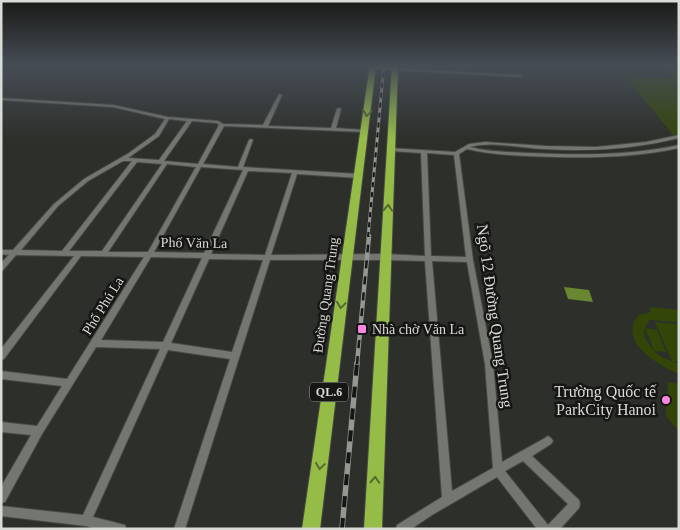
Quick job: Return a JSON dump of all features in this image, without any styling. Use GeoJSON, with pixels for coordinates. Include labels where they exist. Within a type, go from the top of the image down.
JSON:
{"type":"FeatureCollection","features":[{"type":"Feature","properties":{"kind":"highway","name":"Đường Quang Trung"},"geometry":{"type":"LineString","coordinates":[[311,529],[370,90]]}},
{"type":"Feature","properties":{"kind":"highway"},"geometry":{"type":"LineString","coordinates":[[373,529],[394,90]]}},
{"type":"Feature","properties":{"kind":"street"},"geometry":{"type":"LineString","coordinates":[[265,127],[280,95]]}},
{"type":"Feature","properties":{"kind":"street"},"geometry":{"type":"LineString","coordinates":[[1,99],[113,106],[168,118],[218,122],[222,125],[364,131]]}},
{"type":"Feature","properties":{"kind":"street"},"geometry":{"type":"LineString","coordinates":[[333,129],[339,108]]}},
{"type":"Feature","properties":{"kind":"street"},"geometry":{"type":"LineString","coordinates":[[1,268],[56,205],[86,180],[122,159],[157,135],[168,118]]}},
{"type":"Feature","properties":{"kind":"street"},"geometry":{"type":"LineString","coordinates":[[104,253],[191,119]]}},
{"type":"Feature","properties":{"kind":"street","name":"Phố Phú La"},"geometry":{"type":"LineString","coordinates":[[1,498],[39,430],[150,254],[222,125]]}},
{"type":"Feature","properties":{"kind":"street"},"geometry":{"type":"LineString","coordinates":[[391,149],[456,154],[464,147],[476,144],[590,148],[636,146],[679,136]]}},
{"type":"Feature","properties":{"kind":"street"},"geometry":{"type":"LineString","coordinates":[[86,521],[209,255],[243,169],[251,140]]}},
{"type":"Feature","properties":{"kind":"street"},"geometry":{"type":"LineString","coordinates":[[464,147],[477,151],[606,157],[646,153],[679,146]]}},
{"type":"Feature","properties":{"kind":"street"},"geometry":{"type":"LineString","coordinates":[[424,152],[428,259],[447,500]]}},
{"type":"Feature","properties":{"kind":"street","name":"Ngõ 12 Đường Quang Trung"},"geometry":{"type":"LineString","coordinates":[[456,154],[470,260],[489,364],[498,470]]}},
{"type":"Feature","properties":{"kind":"street"},"geometry":{"type":"LineString","coordinates":[[122,159],[358,176]]}},
{"type":"Feature","properties":{"kind":"street"},"geometry":{"type":"LineString","coordinates":[[64,253],[136,160]]}},
{"type":"Feature","properties":{"kind":"street"},"geometry":{"type":"LineString","coordinates":[[179,529],[233,356],[268,257],[295,172]]}},
{"type":"Feature","properties":{"kind":"street","name":"Phố Văn La"},"geometry":{"type":"LineString","coordinates":[[1,252],[268,257],[386,256],[470,260]]}},
{"type":"Feature","properties":{"kind":"street"},"geometry":{"type":"LineString","coordinates":[[1,356],[80,253]]}},
{"type":"Feature","properties":{"kind":"street"},"geometry":{"type":"LineString","coordinates":[[94,343],[166,346],[233,356]]}},
{"type":"Feature","properties":{"kind":"street"},"geometry":{"type":"LineString","coordinates":[[1,375],[69,383]]}},
{"type":"Feature","properties":{"kind":"street"},"geometry":{"type":"LineString","coordinates":[[1,427],[39,430]]}},
{"type":"Feature","properties":{"kind":"street"},"geometry":{"type":"LineString","coordinates":[[401,529],[548,441]]}},
{"type":"Feature","properties":{"kind":"street"},"geometry":{"type":"LineString","coordinates":[[524,455],[575,504],[552,529]]}},
{"type":"Feature","properties":{"kind":"street"},"geometry":{"type":"LineString","coordinates":[[498,470],[544,529]]}},
{"type":"Feature","properties":{"kind":"street"},"geometry":{"type":"LineString","coordinates":[[1,511],[86,521],[122,529]]}},
{"type":"Feature","properties":{"kind":"shaded area"},"geometry":{"type":"Polygon","coordinates":[[[636,90],[679,90],[679,133],[674,136],[636,90]]]}},
{"type":"Feature","properties":{"kind":"shaded area"},"geometry":{"type":"Polygon","coordinates":[[[564,287],[589,290],[593,302],[568,299],[564,287]]]}},
{"type":"Feature","properties":{"kind":"shaded area"},"geometry":{"type":"Polygon","coordinates":[[[649,307],[679,310],[679,362],[672,361],[655,322],[677,324],[676,322],[650,320],[645,328],[657,330],[666,352],[654,351],[661,357],[679,364],[679,374],[648,356],[635,341],[633,325],[639,315],[651,312],[649,307]],[[645,328],[644,335],[654,350],[645,328]]]}},
{"type":"Feature","properties":{"kind":"shaded area"},"geometry":{"type":"Polygon","coordinates":[[[668,382],[679,384],[679,431],[666,416],[668,382]]]}},
{"type":"Feature","properties":{"kind":"railway"},"geometry":{"type":"LineString","coordinates":[[368,237],[382,90]]}},
{"type":"Feature","properties":{"kind":"railway"},"geometry":{"type":"LineString","coordinates":[[357,364],[369,236]]}},
{"type":"Feature","properties":{"kind":"railway"},"geometry":{"type":"LineString","coordinates":[[342,529],[357,363]]}},
{"type":"Feature","properties":{"kind":"place","name":"Nhà chờ Văn La"},"geometry":{"type":"Point","coordinates":[362,329]}},
{"type":"Feature","properties":{"kind":"place","name":"Trường Quốc tế ParkCity Hanoi"},"geometry":{"type":"Point","coordinates":[666,400]}}]}
